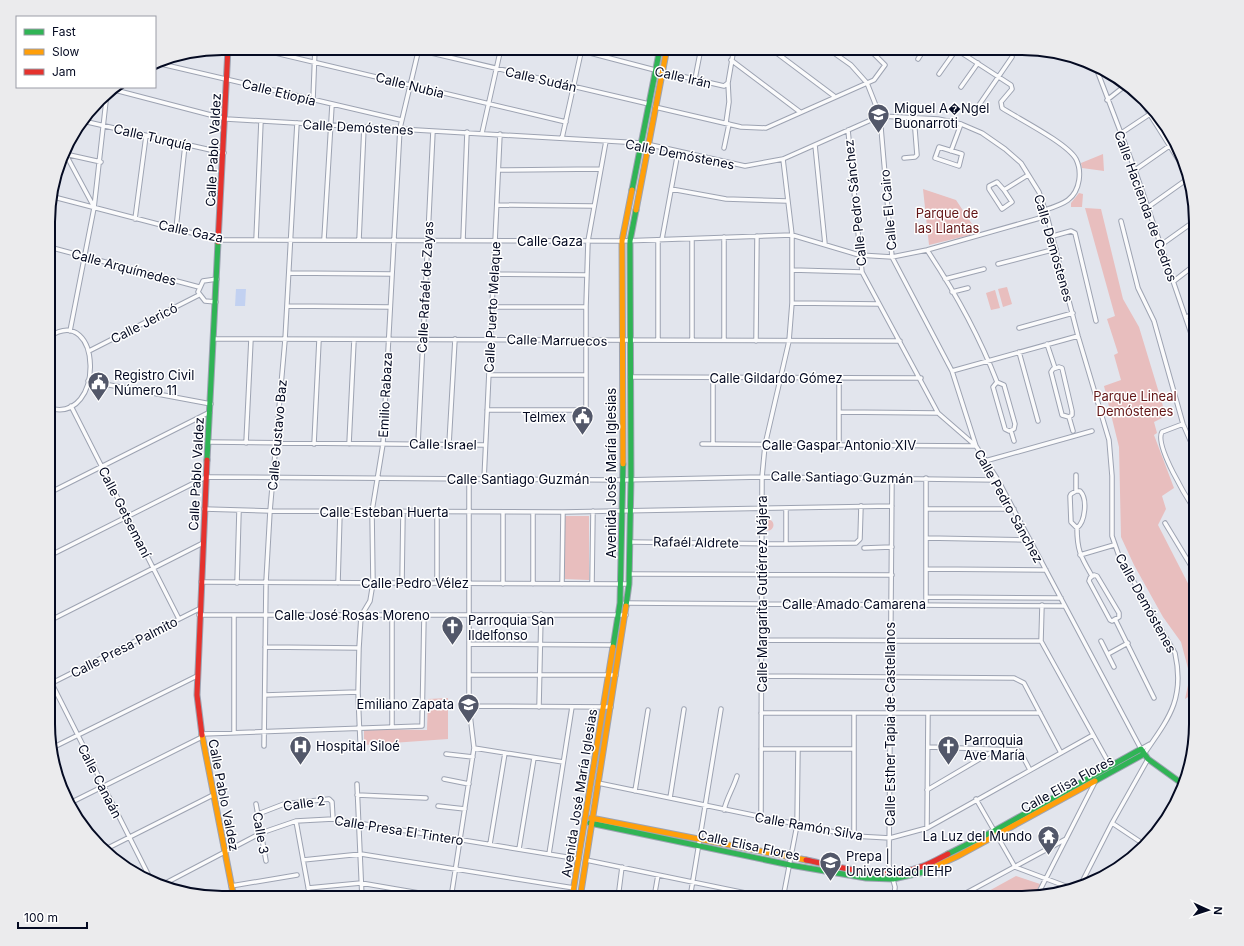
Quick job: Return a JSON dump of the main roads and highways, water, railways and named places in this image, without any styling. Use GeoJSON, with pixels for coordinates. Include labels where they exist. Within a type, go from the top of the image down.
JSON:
{"type":"FeatureCollection","features":[{"type":"Feature","properties":{"kind":"water"},"geometry":{"type":"Polygon","coordinates":[[[236,289],[246,289],[245,306],[235,306],[236,289]]]}},
{"type":"Feature","properties":{"kind":"place","name":"Miguel A�Ngel Buonarroti"},"geometry":{"type":"Point","coordinates":[878,134]}},
{"type":"Feature","properties":{"kind":"place","name":"Registro Civil Número 11"},"geometry":{"type":"Point","coordinates":[99,402]}},
{"type":"Feature","properties":{"kind":"place","name":"Telmex"},"geometry":{"type":"Point","coordinates":[582,436]}},
{"type":"Feature","properties":{"kind":"place","name":"Parroquia San Ildelfonso"},"geometry":{"type":"Point","coordinates":[453,646]}},
{"type":"Feature","properties":{"kind":"place","name":"Emiliano Zapata"},"geometry":{"type":"Point","coordinates":[469,724]}},
{"type":"Feature","properties":{"kind":"place","name":"Hospital Siloé"},"geometry":{"type":"Point","coordinates":[301,766]}},
{"type":"Feature","properties":{"kind":"place","name":"Parroquia Ave María"},"geometry":{"type":"Point","coordinates":[949,766]}},
{"type":"Feature","properties":{"kind":"place","name":"La Luz del Mundo"},"geometry":{"type":"Point","coordinates":[1048,856]}},
{"type":"Feature","properties":{"kind":"place","name":"Prepa | Universidad IEHP"},"geometry":{"type":"Point","coordinates":[830,882]}},
{"type":"Feature","properties":{"kind":"park label","name":"Parque de las Llantas"},"geometry":{"type":"Point","coordinates":[947,220]}},
{"type":"Feature","properties":{"kind":"park label","name":"Parque Lineal Demóstenes"},"geometry":{"type":"Point","coordinates":[1135,404]}}]}
